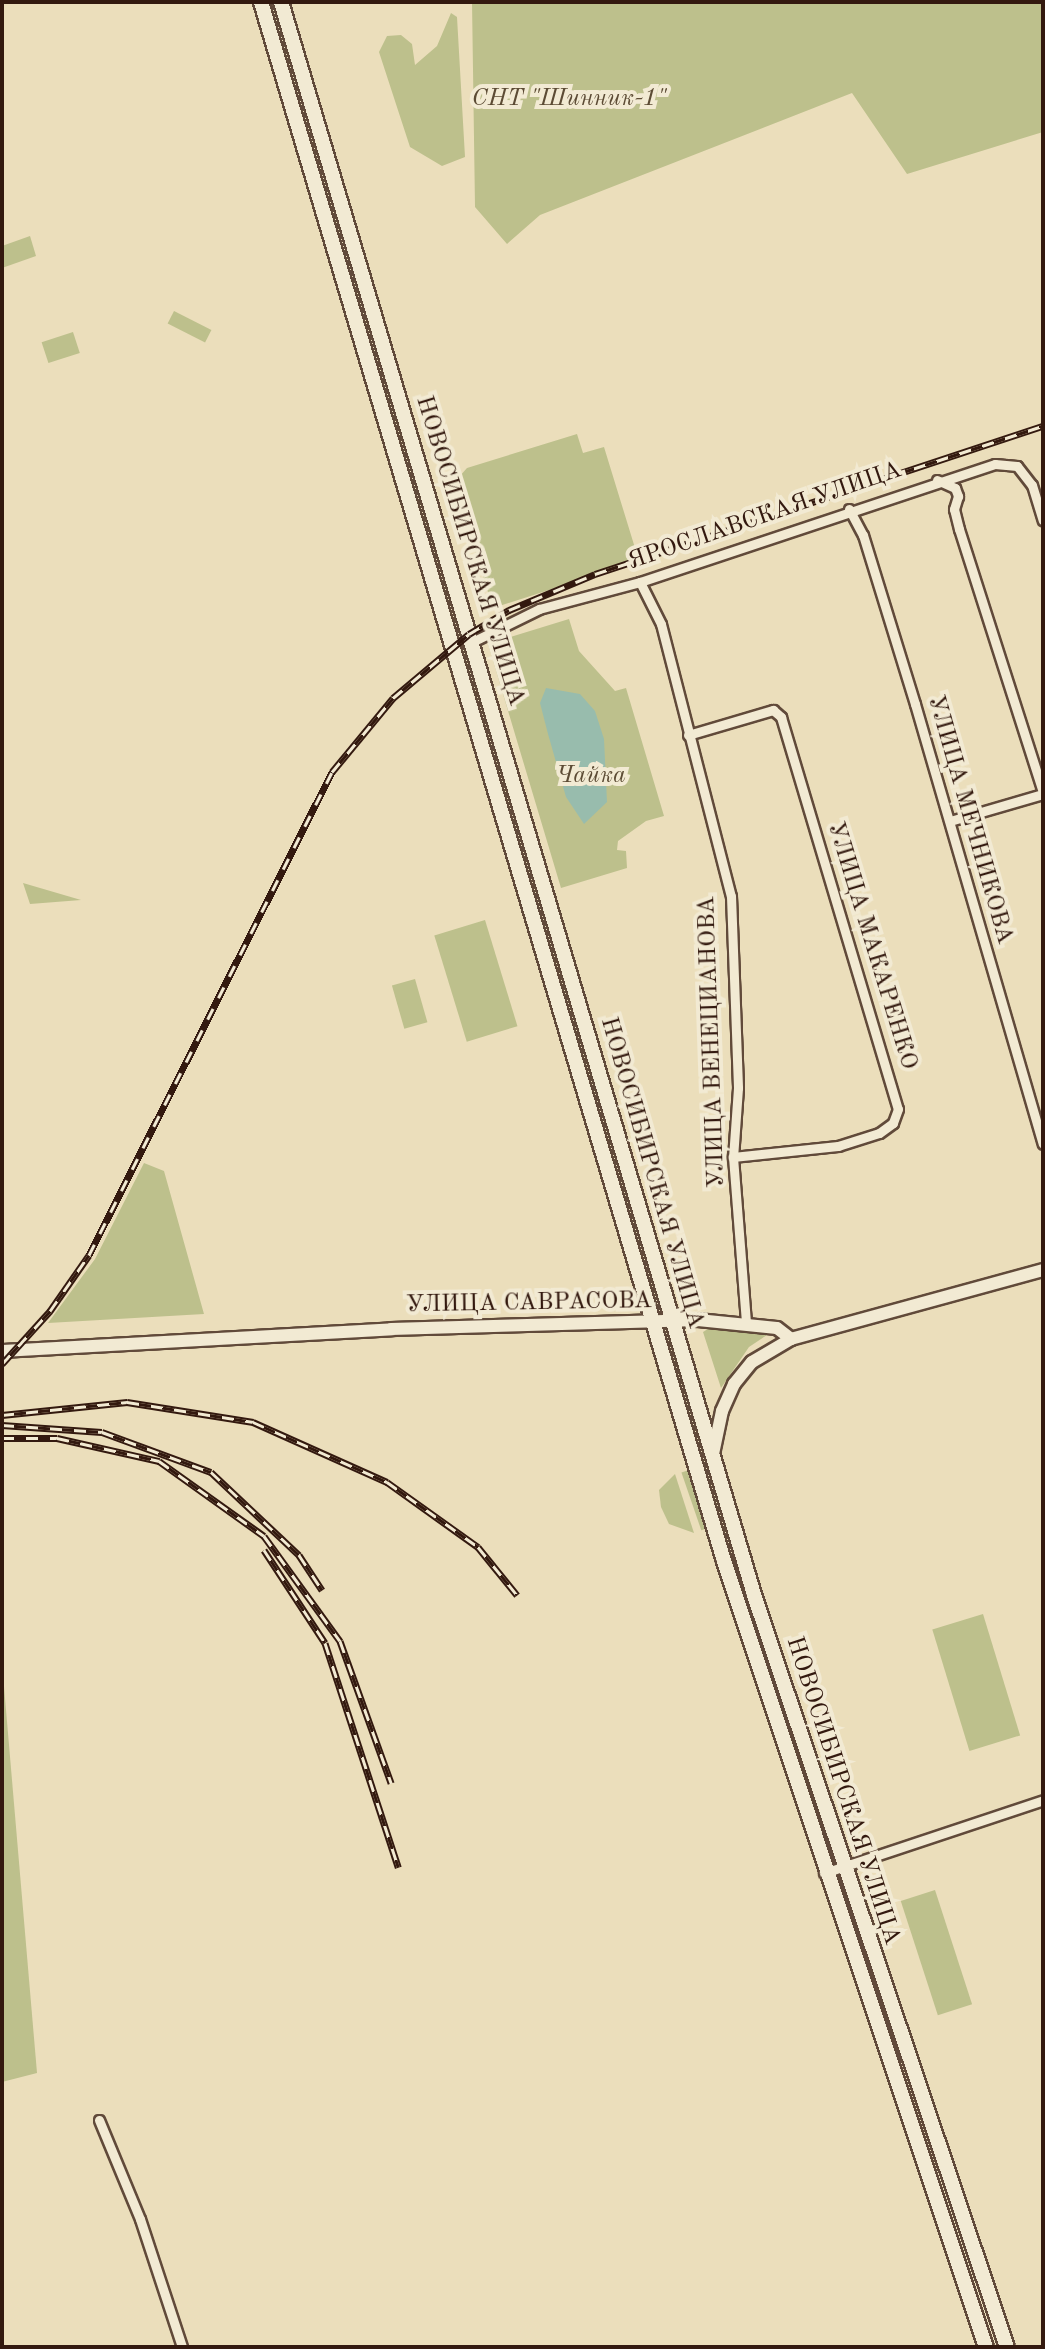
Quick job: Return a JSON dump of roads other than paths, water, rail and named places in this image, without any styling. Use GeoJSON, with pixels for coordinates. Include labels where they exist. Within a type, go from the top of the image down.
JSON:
{"type":"FeatureCollection","features":[{"type":"Feature","properties":{"kind":"main road","name":"НОВОСИБИРСКАЯ УЛИЦА"},"geometry":{"type":"LineString","coordinates":[[261,2],[652,1325],[824,1873],[986,2347]]}},
{"type":"Feature","properties":{"kind":"main road","name":"НОВОСИБИРСКАЯ УЛИЦА"},"geometry":{"type":"LineString","coordinates":[[281,2],[672,1323],[842,1867],[1007,2347]]}},
{"type":"Feature","properties":{"kind":"street","name":"ЯРОСЛАВСКАЯ УЛИЦА"},"geometry":{"type":"LineString","coordinates":[[472,642],[539,609],[640,582],[849,509],[995,464],[1017,466],[1032,485],[1043,520]]}},
{"type":"Feature","properties":{"kind":"street"},"geometry":{"type":"LineString","coordinates":[[937,480],[955,488],[958,496],[959,529],[1043,794],[950,821]]}},
{"type":"Feature","properties":{"kind":"street","name":"УЛИЦА МЕЧНИКОВА"},"geometry":{"type":"LineString","coordinates":[[849,509],[863,535],[1042,1140]]}},
{"type":"Feature","properties":{"kind":"street","name":"УЛИЦА ВЕНЕЦИАНОВА"},"geometry":{"type":"LineString","coordinates":[[640,582],[661,624],[731,896],[738,1088],[733,1157],[746,1322]]}},
{"type":"Feature","properties":{"kind":"street","name":"УЛИЦА МАКАРЕНКО"},"geometry":{"type":"LineString","coordinates":[[688,735],[773,710],[781,717],[898,1109],[893,1123],[879,1133],[838,1146],[733,1157]]}},
{"type":"Feature","properties":{"kind":"street"},"geometry":{"type":"LineString","coordinates":[[713,1454],[722,1411],[734,1384],[752,1362],[791,1339],[1043,1270]]}},
{"type":"Feature","properties":{"kind":"street","name":"УЛИЦА САВРАСОВА"},"geometry":{"type":"LineString","coordinates":[[2,1351],[391,1329],[672,1323],[746,1322],[777,1328],[791,1339]]}},
{"type":"Feature","properties":{"kind":"street"},"geometry":{"type":"LineString","coordinates":[[824,1873],[1043,1800]]}},
{"type":"Feature","properties":{"kind":"street"},"geometry":{"type":"LineString","coordinates":[[99,2120],[140,2219],[182,2347]]}},
{"type":"Feature","properties":{"kind":"railway"},"geometry":{"type":"LineString","coordinates":[[2,1364],[50,1311],[89,1255],[332,772],[393,698],[469,634],[509,610],[595,574],[1043,426]]}},
{"type":"Feature","properties":{"kind":"railway"},"geometry":{"type":"LineString","coordinates":[[2,1415],[127,1402],[253,1422],[387,1482],[478,1547],[517,1595]]}},
{"type":"Feature","properties":{"kind":"railway"},"geometry":{"type":"LineString","coordinates":[[2,1425],[102,1432],[211,1472],[299,1555],[322,1590]]}},
{"type":"Feature","properties":{"kind":"railway"},"geometry":{"type":"LineString","coordinates":[[2,1438],[57,1438],[159,1461],[264,1536],[340,1641],[391,1783]]}},
{"type":"Feature","properties":{"kind":"railway"},"geometry":{"type":"LineString","coordinates":[[264,1550],[325,1643],[398,1867]]}},
{"type":"Feature","properties":{"kind":"park label","name":"СНТ \"Шинник-1\""},"geometry":{"type":"Point","coordinates":[569,100]}},
{"type":"Feature","properties":{"kind":"park label","name":"Чайка"},"geometry":{"type":"Point","coordinates":[591,777]}}]}
